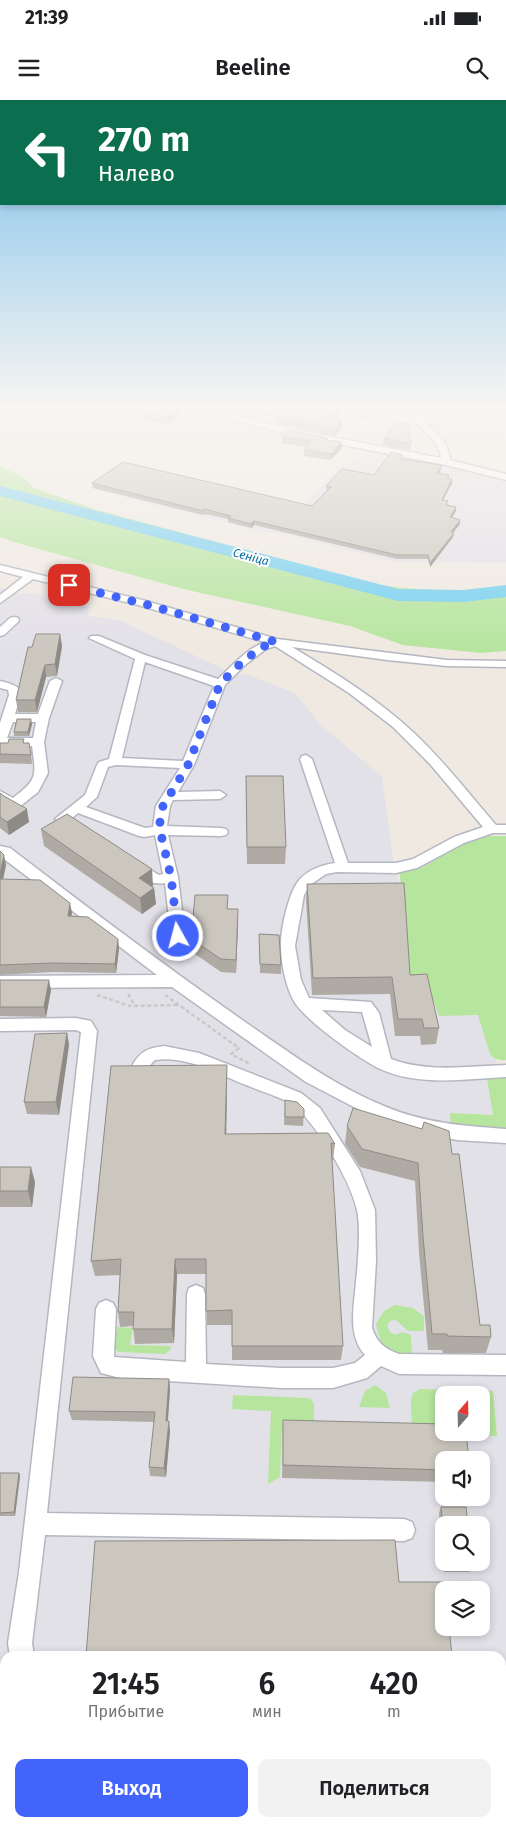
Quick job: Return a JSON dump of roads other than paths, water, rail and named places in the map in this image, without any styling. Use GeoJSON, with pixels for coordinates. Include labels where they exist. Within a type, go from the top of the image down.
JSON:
{"type":"FeatureCollection","features":[{"type":"Feature","properties":{"kind":"street"},"geometry":{"type":"LineString","coordinates":[[0,568],[162,608],[276,642],[447,663],[506,664]]}},
{"type":"Feature","properties":{"kind":"street"},"geometry":{"type":"LineString","coordinates":[[0,600],[31,576]]}},
{"type":"Feature","properties":{"kind":"street"},"geometry":{"type":"LineString","coordinates":[[0,633],[14,620]]}},
{"type":"Feature","properties":{"kind":"street"},"geometry":{"type":"LineString","coordinates":[[95,638],[141,657],[220,684]]}},
{"type":"Feature","properties":{"kind":"street"},"geometry":{"type":"LineString","coordinates":[[178,936],[171,877],[160,830],[163,806],[188,765],[220,684],[241,663],[262,647],[276,642]]}},
{"type":"Feature","properties":{"kind":"street"},"geometry":{"type":"LineString","coordinates":[[276,642],[338,679],[397,724],[499,829],[459,840],[417,863],[380,869],[343,867],[322,870],[305,882],[297,895],[288,946],[293,980],[304,1004],[339,1034],[384,1063],[408,1072],[428,1074],[506,1072]]}},
{"type":"Feature","properties":{"kind":"street"},"geometry":{"type":"LineString","coordinates":[[115,761],[141,657]]}},
{"type":"Feature","properties":{"kind":"street"},"geometry":{"type":"LineString","coordinates":[[0,795],[13,805],[33,789],[42,773],[38,742],[43,718],[56,681]]}},
{"type":"Feature","properties":{"kind":"street"},"geometry":{"type":"LineString","coordinates":[[0,684],[13,688],[15,695],[1,736],[38,742]]}},
{"type":"Feature","properties":{"kind":"street"},"geometry":{"type":"LineString","coordinates":[[7,718],[43,718]]}},
{"type":"Feature","properties":{"kind":"street"},"geometry":{"type":"LineString","coordinates":[[306,759],[343,867]]}},
{"type":"Feature","properties":{"kind":"street"},"geometry":{"type":"LineString","coordinates":[[86,834],[62,819],[90,797],[103,765],[115,761],[188,765]]}},
{"type":"Feature","properties":{"kind":"street"},"geometry":{"type":"LineString","coordinates":[[169,796],[220,795]]}},
{"type":"Feature","properties":{"kind":"street"},"geometry":{"type":"LineString","coordinates":[[76,808],[144,833],[160,830],[221,832]]}},
{"type":"Feature","properties":{"kind":"street"},"geometry":{"type":"LineString","coordinates":[[0,851],[5,851],[175,981],[312,1077],[377,1111],[414,1124],[457,1133],[506,1136]]}},
{"type":"Feature","properties":{"kind":"street"},"geometry":{"type":"LineString","coordinates":[[125,860],[157,880],[171,877]]}},
{"type":"Feature","properties":{"kind":"street"},"geometry":{"type":"LineString","coordinates":[[0,982],[175,981]]}},
{"type":"Feature","properties":{"kind":"street"},"geometry":{"type":"LineString","coordinates":[[304,1004],[366,1006],[371,1013],[384,1063]]}},
{"type":"Feature","properties":{"kind":"street"},"geometry":{"type":"LineString","coordinates":[[0,1025],[76,1024],[85,1025],[89,1031],[35,1524],[20,1643],[21,1651]]}},
{"type":"Feature","properties":{"kind":"street"},"geometry":{"type":"LineString","coordinates":[[138,1068],[151,1054],[164,1052],[193,1057],[295,1098],[314,1113],[354,1176],[366,1210],[368,1261],[362,1328],[367,1343],[379,1356],[399,1364],[506,1365]]}},
{"type":"Feature","properties":{"kind":"street"},"geometry":{"type":"LineString","coordinates":[[196,1294],[196,1373]]}},
{"type":"Feature","properties":{"kind":"street"},"geometry":{"type":"LineString","coordinates":[[106,1309],[104,1356],[108,1366],[280,1378],[333,1378],[360,1371],[379,1356]]}},
{"type":"Feature","properties":{"kind":"street"},"geometry":{"type":"LineString","coordinates":[[35,1524],[404,1530]]}},
{"type":"Feature","properties":{"kind":"waterway","name":"Сеніца"},"geometry":{"type":"LineString","coordinates":[[0,491],[398,595],[464,596],[506,591]]}}]}
